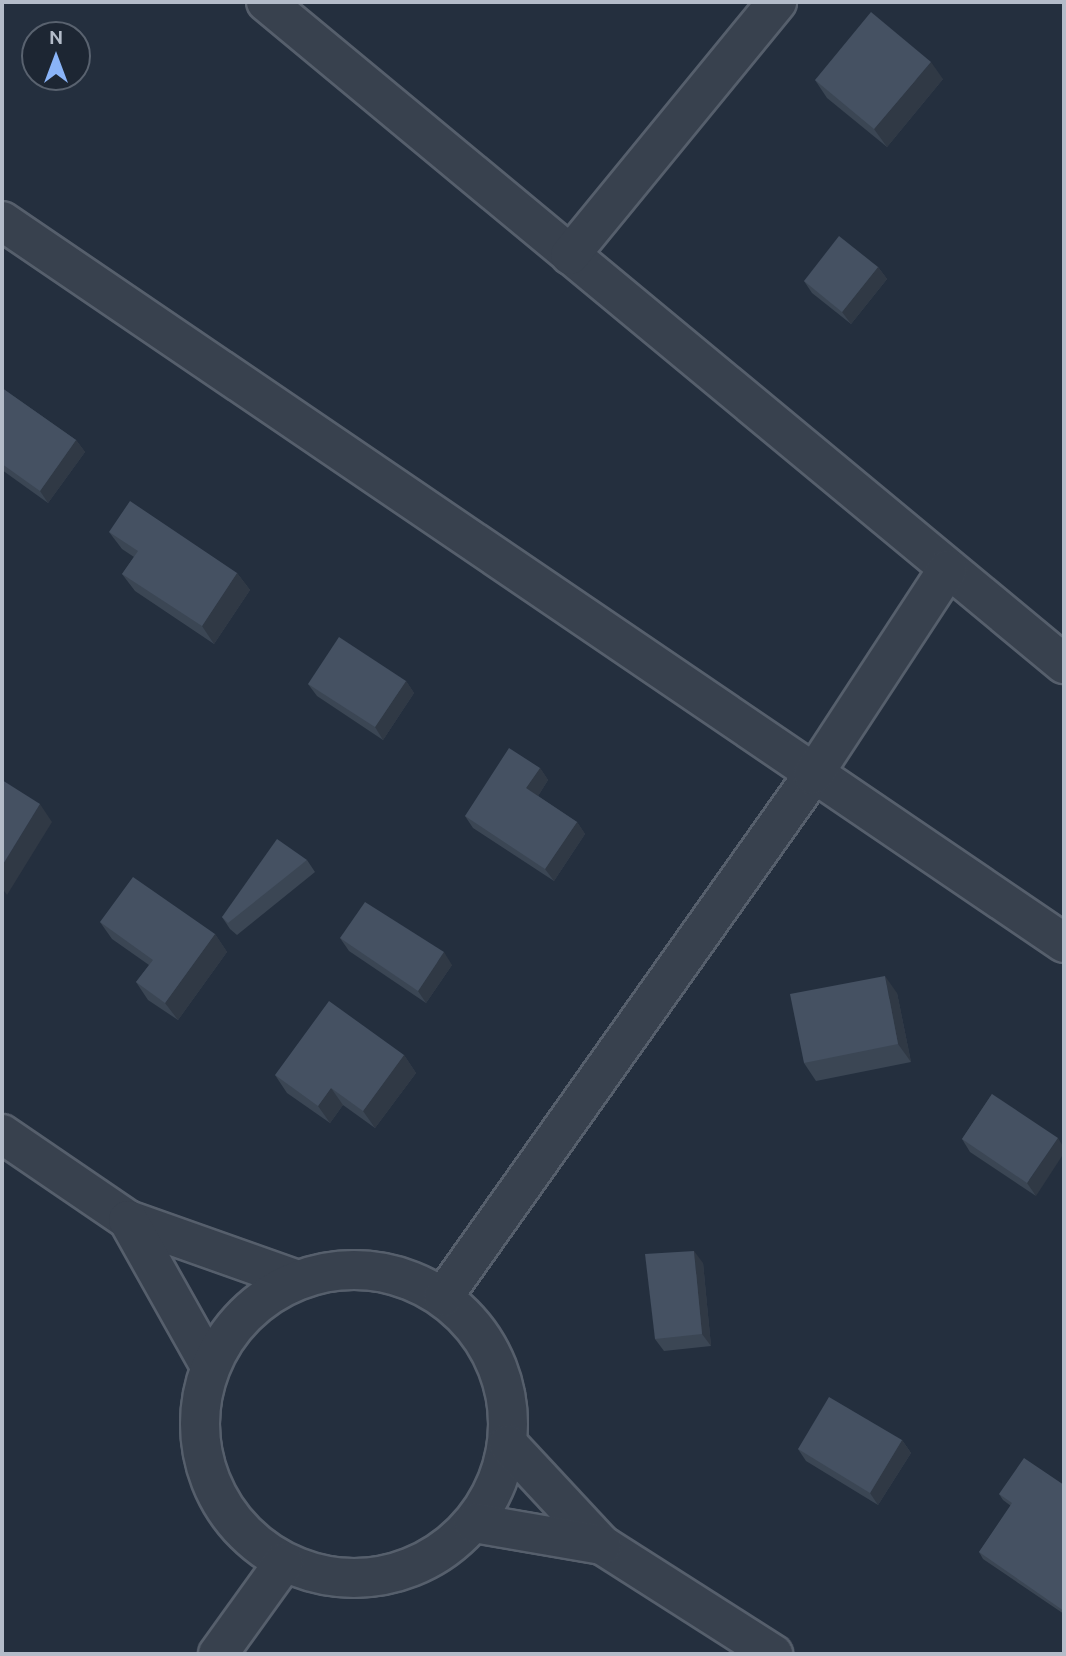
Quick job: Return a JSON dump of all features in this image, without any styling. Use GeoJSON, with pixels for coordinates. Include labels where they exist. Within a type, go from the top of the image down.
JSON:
{"type":"FeatureCollection","features":[{"type":"Feature","properties":{"kind":"street"},"geometry":{"type":"LineString","coordinates":[[266,2],[1064,664]]}},
{"type":"Feature","properties":{"kind":"street"},"geometry":{"type":"LineString","coordinates":[[570,255],[777,2]]}},
{"type":"Feature","properties":{"kind":"street"},"geometry":{"type":"LineString","coordinates":[[2,221],[813,775],[1064,943]]}},
{"type":"Feature","properties":{"kind":"street"},"geometry":{"type":"LineString","coordinates":[[443,1297],[813,775],[947,569]]}},
{"type":"Feature","properties":{"kind":"street"},"geometry":{"type":"LineString","coordinates":[[2,1134],[128,1220],[297,1280]]}},
{"type":"Feature","properties":{"kind":"street"},"geometry":{"type":"LineString","coordinates":[[128,1220],[210,1366]]}},
{"type":"Feature","properties":{"kind":"street"},"geometry":{"type":"LineString","coordinates":[[334,1271],[372,1271],[410,1280],[443,1297],[483,1338],[505,1388],[508,1444],[496,1486],[474,1523],[443,1551],[406,1570],[365,1578],[323,1576],[284,1562],[238,1527],[209,1478],[199,1422],[210,1366],[231,1330],[261,1301],[297,1280],[334,1271]]}},
{"type":"Feature","properties":{"kind":"street"},"geometry":{"type":"LineString","coordinates":[[508,1444],[603,1545],[773,1654]]}},
{"type":"Feature","properties":{"kind":"street"},"geometry":{"type":"LineString","coordinates":[[474,1523],[603,1545]]}},
{"type":"Feature","properties":{"kind":"street"},"geometry":{"type":"LineString","coordinates":[[218,1654],[284,1562]]}},
{"type":"Feature","properties":{"kind":"building"},"geometry":{"type":"Polygon","coordinates":[[[871,12],[931,62],[874,129],[815,80],[871,12]]]}},
{"type":"Feature","properties":{"kind":"building"},"geometry":{"type":"Polygon","coordinates":[[[839,236],[878,267],[842,312],[804,281],[839,236]]]}},
{"type":"Feature","properties":{"kind":"building"},"geometry":{"type":"Polygon","coordinates":[[[2,388],[76,440],[40,491],[2,464],[2,388]]]}},
{"type":"Feature","properties":{"kind":"building"},"geometry":{"type":"Polygon","coordinates":[[[130,501],[237,573],[202,626],[122,574],[138,551],[109,532],[130,501]]]}},
{"type":"Feature","properties":{"kind":"building"},"geometry":{"type":"Polygon","coordinates":[[[339,637],[406,681],[375,727],[308,684],[339,637]]]}},
{"type":"Feature","properties":{"kind":"building"},"geometry":{"type":"Polygon","coordinates":[[[509,748],[540,768],[526,788],[577,822],[545,869],[465,816],[509,748]]]}},
{"type":"Feature","properties":{"kind":"building"},"geometry":{"type":"Polygon","coordinates":[[[2,780],[40,804],[2,866],[2,780]]]}},
{"type":"Feature","properties":{"kind":"building"},"geometry":{"type":"Polygon","coordinates":[[[277,839],[307,860],[228,923],[222,917],[277,839]]]}},
{"type":"Feature","properties":{"kind":"building"},"geometry":{"type":"Polygon","coordinates":[[[133,877],[215,934],[165,1003],[136,982],[153,960],[100,922],[133,877]]]}},
{"type":"Feature","properties":{"kind":"building"},"geometry":{"type":"Polygon","coordinates":[[[365,902],[444,952],[418,991],[340,938],[365,902]]]}},
{"type":"Feature","properties":{"kind":"building"},"geometry":{"type":"Polygon","coordinates":[[[885,976],[898,1044],[804,1063],[790,994],[885,976]]]}},
{"type":"Feature","properties":{"kind":"building"},"geometry":{"type":"Polygon","coordinates":[[[329,1001],[404,1055],[363,1111],[331,1088],[318,1106],[275,1075],[329,1001]]]}},
{"type":"Feature","properties":{"kind":"building"},"geometry":{"type":"Polygon","coordinates":[[[992,1094],[1058,1138],[1027,1183],[962,1139],[992,1094]]]}},
{"type":"Feature","properties":{"kind":"building"},"geometry":{"type":"Polygon","coordinates":[[[694,1251],[702,1334],[655,1339],[645,1254],[694,1251]]]}},
{"type":"Feature","properties":{"kind":"building"},"geometry":{"type":"Polygon","coordinates":[[[829,1397],[902,1440],[870,1493],[798,1449],[829,1397]]]}},
{"type":"Feature","properties":{"kind":"building"},"geometry":{"type":"Polygon","coordinates":[[[1024,1458],[1064,1485],[1064,1611],[979,1552],[1012,1503],[999,1494],[1024,1458]]]}}]}
